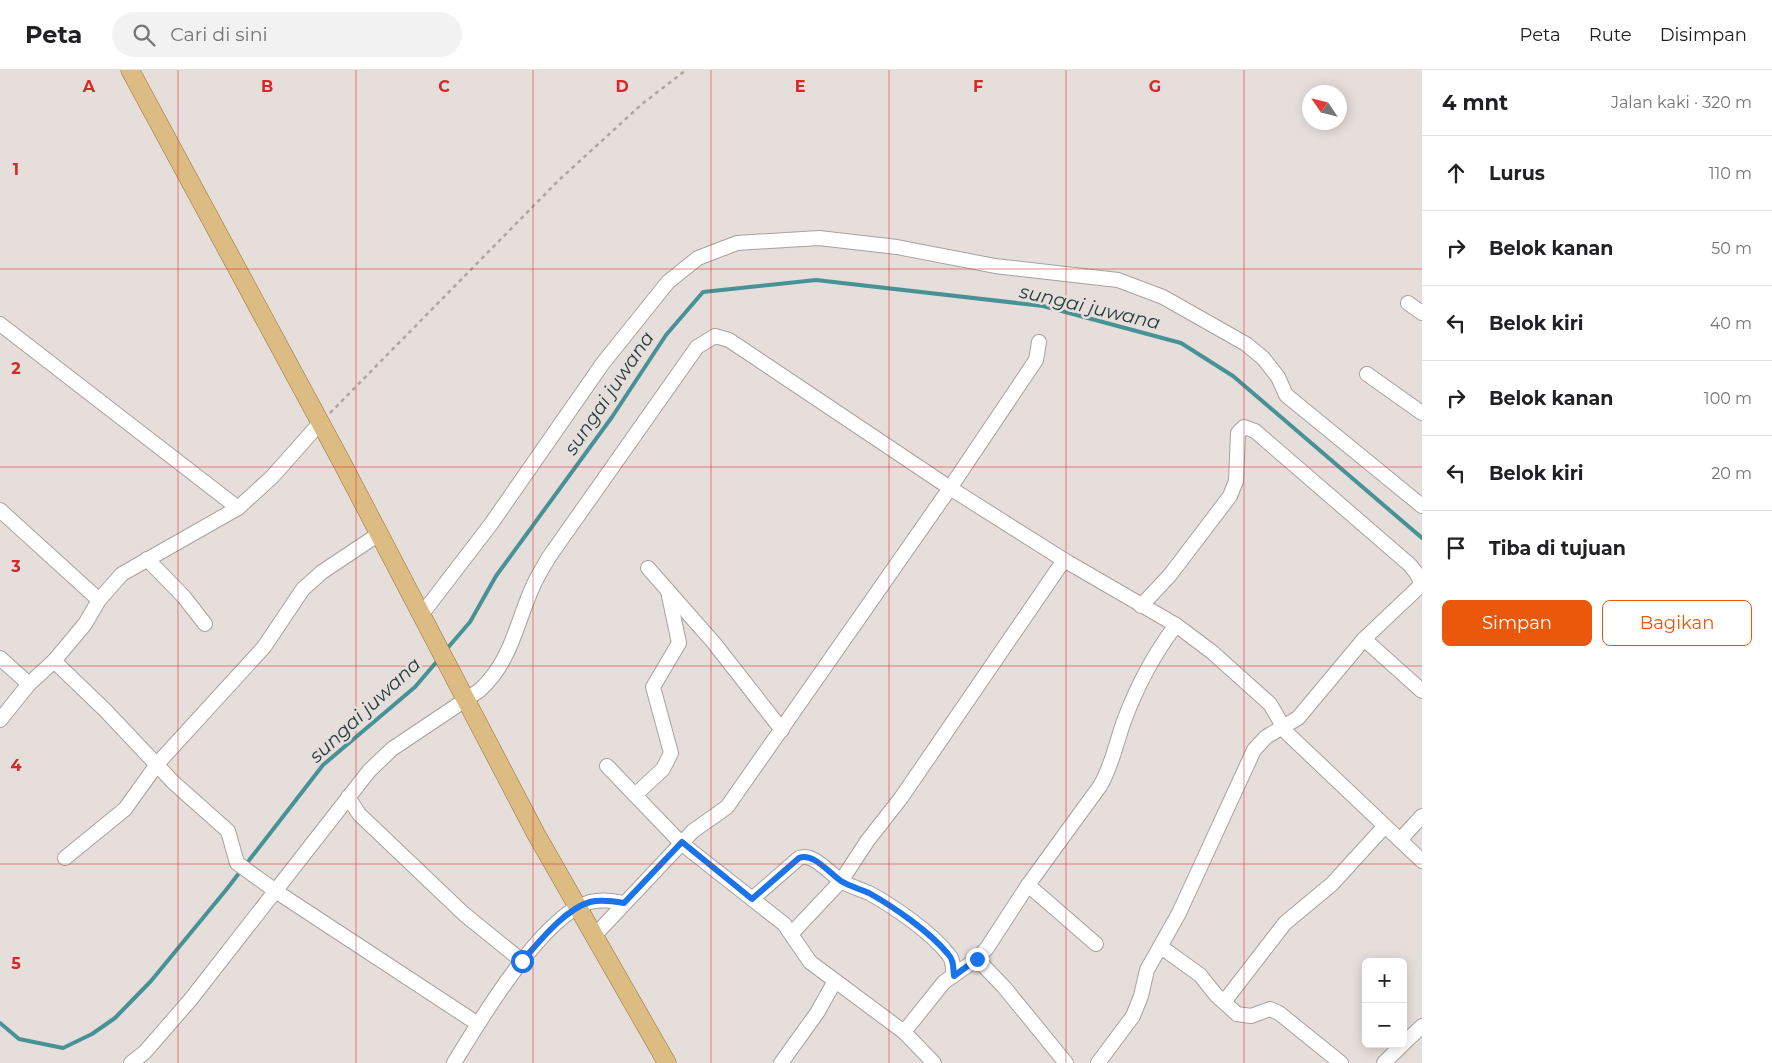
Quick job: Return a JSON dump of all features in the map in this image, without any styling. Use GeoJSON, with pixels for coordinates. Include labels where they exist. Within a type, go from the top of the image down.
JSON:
{"type":"FeatureCollection","features":[{"type":"Feature","properties":{"kind":"main road"},"geometry":{"type":"LineString","coordinates":[[130,70],[380,534],[422,614],[435,644],[536,834],[667,1063]]}},
{"type":"Feature","properties":{"kind":"street"},"geometry":{"type":"LineString","coordinates":[[422,614],[491,524],[603,363],[668,282],[698,258],[737,244],[819,238],[897,247],[995,266],[1118,280],[1163,297],[1246,344],[1263,358],[1278,377],[1286,394],[1422,506]]}},
{"type":"Feature","properties":{"kind":"street"},"geometry":{"type":"LineString","coordinates":[[1408,303],[1422,312]]}},
{"type":"Feature","properties":{"kind":"street"},"geometry":{"type":"LineString","coordinates":[[0,324],[238,508]]}},
{"type":"Feature","properties":{"kind":"street"},"geometry":{"type":"LineString","coordinates":[[131,1063],[145,1052],[191,999],[277,892],[369,771],[392,749],[480,690],[496,673],[516,636],[534,584],[549,557],[685,361],[707,339],[715,336],[729,340],[950,488],[1064,560],[1176,625],[1212,652],[1264,698],[1274,710],[1283,727],[1384,827],[1422,861]]}},
{"type":"Feature","properties":{"kind":"street"},"geometry":{"type":"LineString","coordinates":[[595,935],[682,842],[702,824],[728,807],[950,488],[1036,360],[1039,342]]}},
{"type":"Feature","properties":{"kind":"street"},"geometry":{"type":"LineString","coordinates":[[1367,374],[1422,413]]}},
{"type":"Feature","properties":{"kind":"street"},"geometry":{"type":"LineString","coordinates":[[0,720],[29,684],[54,661],[85,624],[99,600],[122,574],[238,508],[272,477],[320,422]]}},
{"type":"Feature","properties":{"kind":"street"},"geometry":{"type":"LineString","coordinates":[[1098,1063],[1133,1016],[1141,996],[1147,970],[1199,870],[1248,759],[1259,744],[1298,718],[1364,639],[1422,584],[1414,569],[1394,550],[1262,437],[1244,427],[1238,433],[1236,481],[1230,496],[1170,575],[1141,606]]}},
{"type":"Feature","properties":{"kind":"street"},"geometry":{"type":"LineString","coordinates":[[0,510],[99,600]]}},
{"type":"Feature","properties":{"kind":"street"},"geometry":{"type":"LineString","coordinates":[[65,858],[125,809],[158,763],[264,647],[303,589],[322,572],[380,534]]}},
{"type":"Feature","properties":{"kind":"street"},"geometry":{"type":"LineString","coordinates":[[147,559],[184,597],[205,624]]}},
{"type":"Feature","properties":{"kind":"street"},"geometry":{"type":"LineString","coordinates":[[792,933],[841,881],[868,840],[901,798],[1064,560]]}},
{"type":"Feature","properties":{"kind":"street"},"geometry":{"type":"LineString","coordinates":[[648,568],[714,643],[782,730]]}},
{"type":"Feature","properties":{"kind":"street"},"geometry":{"type":"LineString","coordinates":[[634,795],[663,769],[671,753],[671,745],[658,709],[653,687],[679,643],[668,591]]}},
{"type":"Feature","properties":{"kind":"street"},"geometry":{"type":"LineString","coordinates":[[904,1032],[944,982],[977,959],[987,948],[1028,885],[1105,779],[1125,719],[1139,687],[1156,653],[1176,625]]}},
{"type":"Feature","properties":{"kind":"street"},"geometry":{"type":"LineString","coordinates":[[1364,639],[1422,691]]}},
{"type":"Feature","properties":{"kind":"street"},"geometry":{"type":"LineString","coordinates":[[0,658],[29,684]]}},
{"type":"Feature","properties":{"kind":"street"},"geometry":{"type":"LineString","coordinates":[[54,661],[158,763],[174,782],[228,831],[237,863],[277,892],[478,1024]]}},
{"type":"Feature","properties":{"kind":"street"},"geometry":{"type":"LineString","coordinates":[[607,766],[682,842],[792,933],[810,962],[904,1032],[934,1063]]}},
{"type":"Feature","properties":{"kind":"street"},"geometry":{"type":"LineString","coordinates":[[348,797],[359,814],[464,914],[522,961]]}},
{"type":"Feature","properties":{"kind":"street"},"geometry":{"type":"LineString","coordinates":[[1400,840],[1422,816]]}},
{"type":"Feature","properties":{"kind":"street"},"geometry":{"type":"LineString","coordinates":[[1224,1002],[1285,923],[1332,884],[1384,827]]}},
{"type":"Feature","properties":{"kind":"street"},"geometry":{"type":"LineString","coordinates":[[752,899],[803,856],[816,861],[841,881],[870,894],[924,932],[949,954],[954,976]]}},
{"type":"Feature","properties":{"kind":"street"},"geometry":{"type":"LineString","coordinates":[[1028,885],[1096,944]]}},
{"type":"Feature","properties":{"kind":"street"},"geometry":{"type":"LineString","coordinates":[[454,1063],[478,1024],[522,961],[551,928],[578,907],[598,900],[624,903]]}},
{"type":"Feature","properties":{"kind":"street"},"geometry":{"type":"LineString","coordinates":[[1160,947],[1200,975],[1237,1014],[1251,1016],[1270,1009],[1278,1012],[1341,1063]]}},
{"type":"Feature","properties":{"kind":"street"},"geometry":{"type":"LineString","coordinates":[[977,959],[1004,987],[1066,1063]]}},
{"type":"Feature","properties":{"kind":"street"},"geometry":{"type":"LineString","coordinates":[[781,1063],[817,1013],[835,981]]}},
{"type":"Feature","properties":{"kind":"street"},"geometry":{"type":"LineString","coordinates":[[1407,1040],[1422,1026]]}},
{"type":"Feature","properties":{"kind":"street"},"geometry":{"type":"LineString","coordinates":[[1384,1063],[1399,1048]]}},
{"type":"Feature","properties":{"kind":"path"},"geometry":{"type":"LineString","coordinates":[[320,422],[558,181],[642,104],[686,70]]}},
{"type":"Feature","properties":{"kind":"waterway","name":"sungai juwana"},"geometry":{"type":"LineString","coordinates":[[445,651],[470,622],[496,576],[612,417],[666,335],[703,292],[816,280],[1043,306],[1181,343],[1233,376],[1422,538]]}},
{"type":"Feature","properties":{"kind":"waterway","name":"sungai juwana"},"geometry":{"type":"LineString","coordinates":[[0,1023],[19,1039],[63,1048],[92,1034],[115,1018],[151,981],[226,890],[323,765],[415,687],[439,659]]}},
{"type":"Feature","properties":{"kind":"route"},"geometry":{"type":"LineString","coordinates":[[522,961],[551,928],[578,907],[598,900],[624,903],[682,842],[752,899],[799,858],[803,856],[816,861],[841,881],[870,894],[924,932],[949,954],[954,976],[977,959]]}}]}
